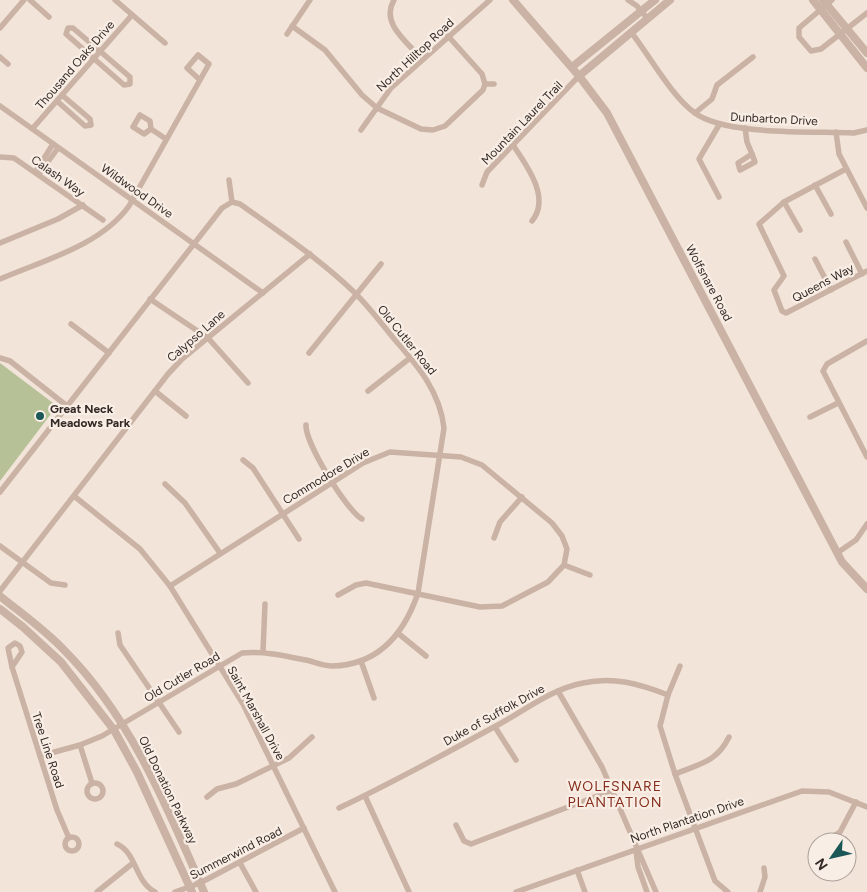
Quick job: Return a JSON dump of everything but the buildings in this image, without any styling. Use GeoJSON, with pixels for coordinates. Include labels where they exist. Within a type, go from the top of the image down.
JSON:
{"type":"FeatureCollection","features":[{"type":"Feature","properties":{"kind":"street"},"geometry":{"type":"LineString","coordinates":[[0,28],[24,0]]}},
{"type":"Feature","properties":{"kind":"street"},"geometry":{"type":"LineString","coordinates":[[30,0],[49,17]]}},
{"type":"Feature","properties":{"kind":"street"},"geometry":{"type":"LineString","coordinates":[[115,0],[165,44]]}},
{"type":"Feature","properties":{"kind":"street"},"geometry":{"type":"LineString","coordinates":[[287,34],[310,0]]}},
{"type":"Feature","properties":{"kind":"street"},"geometry":{"type":"LineString","coordinates":[[394,0],[388,11],[390,21],[422,59]]}},
{"type":"Feature","properties":{"kind":"street","name":"North Hilltop Road"},"geometry":{"type":"LineString","coordinates":[[361,130],[391,88],[490,0]]}},
{"type":"Feature","properties":{"kind":"street","name":"Wolfsnare Road"},"geometry":{"type":"LineString","coordinates":[[513,0],[572,67],[607,113],[837,553],[848,570],[867,588]]}},
{"type":"Feature","properties":{"kind":"street"},"geometry":{"type":"LineString","coordinates":[[628,0],[647,18]]}},
{"type":"Feature","properties":{"kind":"street"},"geometry":{"type":"LineString","coordinates":[[572,67],[655,0]]}},
{"type":"Feature","properties":{"kind":"street"},"geometry":{"type":"LineString","coordinates":[[579,76],[670,0]]}},
{"type":"Feature","properties":{"kind":"street"},"geometry":{"type":"LineString","coordinates":[[813,0],[825,4],[867,68]]}},
{"type":"Feature","properties":{"kind":"street"},"geometry":{"type":"LineString","coordinates":[[825,4],[799,28],[799,37],[811,51],[818,51],[867,13]]}},
{"type":"Feature","properties":{"kind":"street","name":"Thousand Oaks Drive"},"geometry":{"type":"LineString","coordinates":[[33,128],[132,15]]}},
{"type":"Feature","properties":{"kind":"street"},"geometry":{"type":"LineString","coordinates":[[292,26],[325,50],[362,95],[377,108],[421,129],[440,129],[469,105],[486,84],[482,74],[448,36]]}},
{"type":"Feature","properties":{"kind":"street"},"geometry":{"type":"LineString","coordinates":[[73,28],[100,51],[130,78],[130,84],[124,85],[94,59],[66,34],[66,29],[73,28]]}},
{"type":"Feature","properties":{"kind":"street","name":"Dunbarton Drive"},"geometry":{"type":"LineString","coordinates":[[620,28],[628,34],[678,97],[695,113],[719,125],[854,133],[867,130]]}},
{"type":"Feature","properties":{"kind":"street"},"geometry":{"type":"LineString","coordinates":[[844,31],[867,53]]}},
{"type":"Feature","properties":{"kind":"street"},"geometry":{"type":"LineString","coordinates":[[0,57],[8,64]]}},
{"type":"Feature","properties":{"kind":"street"},"geometry":{"type":"LineString","coordinates":[[695,113],[712,99],[717,85],[753,57]]}},
{"type":"Feature","properties":{"kind":"street","name":"Mountain Laurel Trail"},"geometry":{"type":"LineString","coordinates":[[482,185],[487,172],[579,76]]}},
{"type":"Feature","properties":{"kind":"street"},"geometry":{"type":"LineString","coordinates":[[0,279],[90,240],[113,225],[133,200],[200,80]]}},
{"type":"Feature","properties":{"kind":"street"},"geometry":{"type":"LineString","coordinates":[[486,84],[494,84]]}},
{"type":"Feature","properties":{"kind":"street"},"geometry":{"type":"LineString","coordinates":[[57,101],[85,126],[91,125],[91,120],[62,95]]}},
{"type":"Feature","properties":{"kind":"street","name":"Wildwood Drive"},"geometry":{"type":"LineString","coordinates":[[0,106],[263,293]]}},
{"type":"Feature","properties":{"kind":"street"},"geometry":{"type":"LineString","coordinates":[[719,125],[699,159],[719,197]]}},
{"type":"Feature","properties":{"kind":"street"},"geometry":{"type":"LineString","coordinates":[[745,128],[747,142],[752,154]]}},
{"type":"Feature","properties":{"kind":"street"},"geometry":{"type":"LineString","coordinates":[[151,130],[166,139]]}},
{"type":"Feature","properties":{"kind":"street"},"geometry":{"type":"LineString","coordinates":[[836,132],[839,154],[867,208]]}},
{"type":"Feature","properties":{"kind":"street"},"geometry":{"type":"LineString","coordinates":[[513,145],[530,174],[539,196],[539,209],[532,222]]}},
{"type":"Feature","properties":{"kind":"street"},"geometry":{"type":"LineString","coordinates":[[37,172],[55,146]]}},
{"type":"Feature","properties":{"kind":"street","name":"Calash Way"},"geometry":{"type":"LineString","coordinates":[[0,157],[14,158],[37,172],[102,220]]}},
{"type":"Feature","properties":{"kind":"street","name":"Queens Way"},"geometry":{"type":"LineString","coordinates":[[846,169],[784,202],[759,224],[784,276],[774,290],[782,311],[788,313],[865,273]]}},
{"type":"Feature","properties":{"kind":"street"},"geometry":{"type":"LineString","coordinates":[[0,492],[222,208],[232,202],[229,180]]}},
{"type":"Feature","properties":{"kind":"street"},"geometry":{"type":"LineString","coordinates":[[815,185],[831,214]]}},
{"type":"Feature","properties":{"kind":"street","name":"Old Cutler Road"},"geometry":{"type":"LineString","coordinates":[[40,756],[80,745],[114,730],[242,654],[263,651],[331,666],[361,661],[377,653],[399,634],[411,615],[418,592],[444,428],[442,410],[430,385],[410,358],[356,294],[310,254],[240,204],[232,202]]}},
{"type":"Feature","properties":{"kind":"street"},"geometry":{"type":"LineString","coordinates":[[784,202],[800,230]]}},
{"type":"Feature","properties":{"kind":"street"},"geometry":{"type":"LineString","coordinates":[[0,243],[58,219],[83,205]]}},
{"type":"Feature","properties":{"kind":"street"},"geometry":{"type":"LineString","coordinates":[[846,242],[865,273]]}},
{"type":"Feature","properties":{"kind":"street","name":"Calypso Lane"},"geometry":{"type":"LineString","coordinates":[[0,591],[178,363],[310,254]]}},
{"type":"Feature","properties":{"kind":"street"},"geometry":{"type":"LineString","coordinates":[[815,259],[831,290]]}},
{"type":"Feature","properties":{"kind":"street"},"geometry":{"type":"LineString","coordinates":[[309,353],[380,264]]}},
{"type":"Feature","properties":{"kind":"street"},"geometry":{"type":"LineString","coordinates":[[150,298],[208,338],[248,383]]}},
{"type":"Feature","properties":{"kind":"street"},"geometry":{"type":"LineString","coordinates":[[71,324],[109,353]]}},
{"type":"Feature","properties":{"kind":"street"},"geometry":{"type":"LineString","coordinates":[[867,341],[824,367],[838,403],[867,458]]}},
{"type":"Feature","properties":{"kind":"street"},"geometry":{"type":"LineString","coordinates":[[0,358],[10,361],[67,406]]}},
{"type":"Feature","properties":{"kind":"street"},"geometry":{"type":"LineString","coordinates":[[368,391],[410,358]]}},
{"type":"Feature","properties":{"kind":"street"},"geometry":{"type":"LineString","coordinates":[[155,391],[186,416]]}},
{"type":"Feature","properties":{"kind":"street"},"geometry":{"type":"LineString","coordinates":[[810,417],[838,403]]}},
{"type":"Feature","properties":{"kind":"street"},"geometry":{"type":"LineString","coordinates":[[306,425],[309,440],[333,482],[354,514],[362,519]]}},
{"type":"Feature","properties":{"kind":"street","name":"Commodore Drive"},"geometry":{"type":"LineString","coordinates":[[170,586],[364,463],[390,452],[440,454],[461,457],[482,465],[552,523],[562,536],[567,550],[564,565]]}},
{"type":"Feature","properties":{"kind":"street"},"geometry":{"type":"LineString","coordinates":[[243,460],[253,468],[298,539]]}},
{"type":"Feature","properties":{"kind":"street"},"geometry":{"type":"LineString","coordinates":[[165,484],[185,503],[220,553]]}},
{"type":"Feature","properties":{"kind":"street","name":"Saint Marshall Drive"},"geometry":{"type":"LineString","coordinates":[[74,496],[140,550],[170,586],[243,704],[335,892]]}},
{"type":"Feature","properties":{"kind":"street"},"geometry":{"type":"LineString","coordinates":[[494,538],[500,522],[522,497]]}},
{"type":"Feature","properties":{"kind":"street"},"geometry":{"type":"LineString","coordinates":[[837,553],[856,540],[867,524]]}},
{"type":"Feature","properties":{"kind":"street"},"geometry":{"type":"LineString","coordinates":[[0,546],[51,583],[65,585]]}},
{"type":"Feature","properties":{"kind":"street"},"geometry":{"type":"LineString","coordinates":[[338,595],[356,585],[366,584],[418,592],[480,607],[502,606],[548,582],[564,565],[590,575]]}},
{"type":"Feature","properties":{"kind":"street","name":"Old Donation Parkway"},"geometry":{"type":"LineString","coordinates":[[0,596],[64,649],[93,682],[123,724],[150,771],[204,892]]}},
{"type":"Feature","properties":{"kind":"street"},"geometry":{"type":"LineString","coordinates":[[263,651],[265,604]]}},
{"type":"Feature","properties":{"kind":"street","name":"Old Donation Parkway"},"geometry":{"type":"LineString","coordinates":[[0,609],[61,662],[114,730],[137,772],[191,890]]}},
{"type":"Feature","properties":{"kind":"street"},"geometry":{"type":"LineString","coordinates":[[118,633],[118,642],[179,732]]}},
{"type":"Feature","properties":{"kind":"street"},"geometry":{"type":"LineString","coordinates":[[399,634],[426,656]]}},
{"type":"Feature","properties":{"kind":"street"},"geometry":{"type":"LineString","coordinates":[[361,661],[374,698]]}},
{"type":"Feature","properties":{"kind":"street"},"geometry":{"type":"LineString","coordinates":[[680,666],[668,694],[660,726],[694,828],[715,881],[728,892]]}},
{"type":"Feature","properties":{"kind":"street","name":"Tree Line Road"},"geometry":{"type":"LineString","coordinates":[[12,667],[57,810],[69,838]]}},
{"type":"Feature","properties":{"kind":"street","name":"Duke of Suffolk Drive"},"geometry":{"type":"LineString","coordinates":[[339,808],[495,727],[558,691],[582,683],[608,680],[637,683],[668,694]]}},
{"type":"Feature","properties":{"kind":"street"},"geometry":{"type":"LineString","coordinates":[[558,691],[613,790],[636,848],[646,864],[656,892]]}},
{"type":"Feature","properties":{"kind":"street"},"geometry":{"type":"LineString","coordinates":[[495,727],[516,760]]}},
{"type":"Feature","properties":{"kind":"street"},"geometry":{"type":"LineString","coordinates":[[207,797],[217,789],[236,784],[288,758],[312,737]]}},
{"type":"Feature","properties":{"kind":"street"},"geometry":{"type":"LineString","coordinates":[[675,774],[714,758],[723,750],[729,737]]}},
{"type":"Feature","properties":{"kind":"street"},"geometry":{"type":"LineString","coordinates":[[80,745],[92,783]]}},
{"type":"Feature","properties":{"kind":"street"},"geometry":{"type":"LineString","coordinates":[[456,825],[464,841],[472,844],[613,790]]}},
{"type":"Feature","properties":{"kind":"street","name":"North Plantation Drive"},"geometry":{"type":"LineString","coordinates":[[516,892],[636,848],[802,791],[829,792],[867,807]]}},
{"type":"Feature","properties":{"kind":"street"},"geometry":{"type":"LineString","coordinates":[[365,796],[409,892]]}},
{"type":"Feature","properties":{"kind":"street"},"geometry":{"type":"LineString","coordinates":[[840,832],[856,802]]}},
{"type":"Feature","properties":{"kind":"street","name":"Summerwind Road"},"geometry":{"type":"LineString","coordinates":[[175,892],[191,890],[304,828]]}},
{"type":"Feature","properties":{"kind":"street"},"geometry":{"type":"LineString","coordinates":[[117,844],[126,848],[145,885],[155,892]]}},
{"type":"Feature","properties":{"kind":"street"},"geometry":{"type":"LineString","coordinates":[[636,848],[638,867],[647,892]]}},
{"type":"Feature","properties":{"kind":"street"},"geometry":{"type":"LineString","coordinates":[[97,892],[133,863]]}},
{"type":"Feature","properties":{"kind":"street"},"geometry":{"type":"LineString","coordinates":[[240,863],[256,892]]}},
{"type":"Feature","properties":{"kind":"street"},"geometry":{"type":"LineString","coordinates":[[760,892],[765,877],[764,868]]}},
{"type":"Feature","properties":{"kind":"street"},"geometry":{"type":"LineString","coordinates":[[577,870],[585,892]]}},
{"type":"Feature","properties":{"kind":"green space"},"geometry":{"type":"Polygon","coordinates":[[[0,363],[57,406],[0,481],[0,363]]]}},
{"type":"Feature","properties":{"kind":"place","name":"Great Neck Meadows Park"},"geometry":{"type":"Point","coordinates":[40,416]}},
{"type":"Feature","properties":{"kind":"district","name":"WOLFSNARE PLANTATION"},"geometry":{"type":"Point","coordinates":[615,794]}}]}
